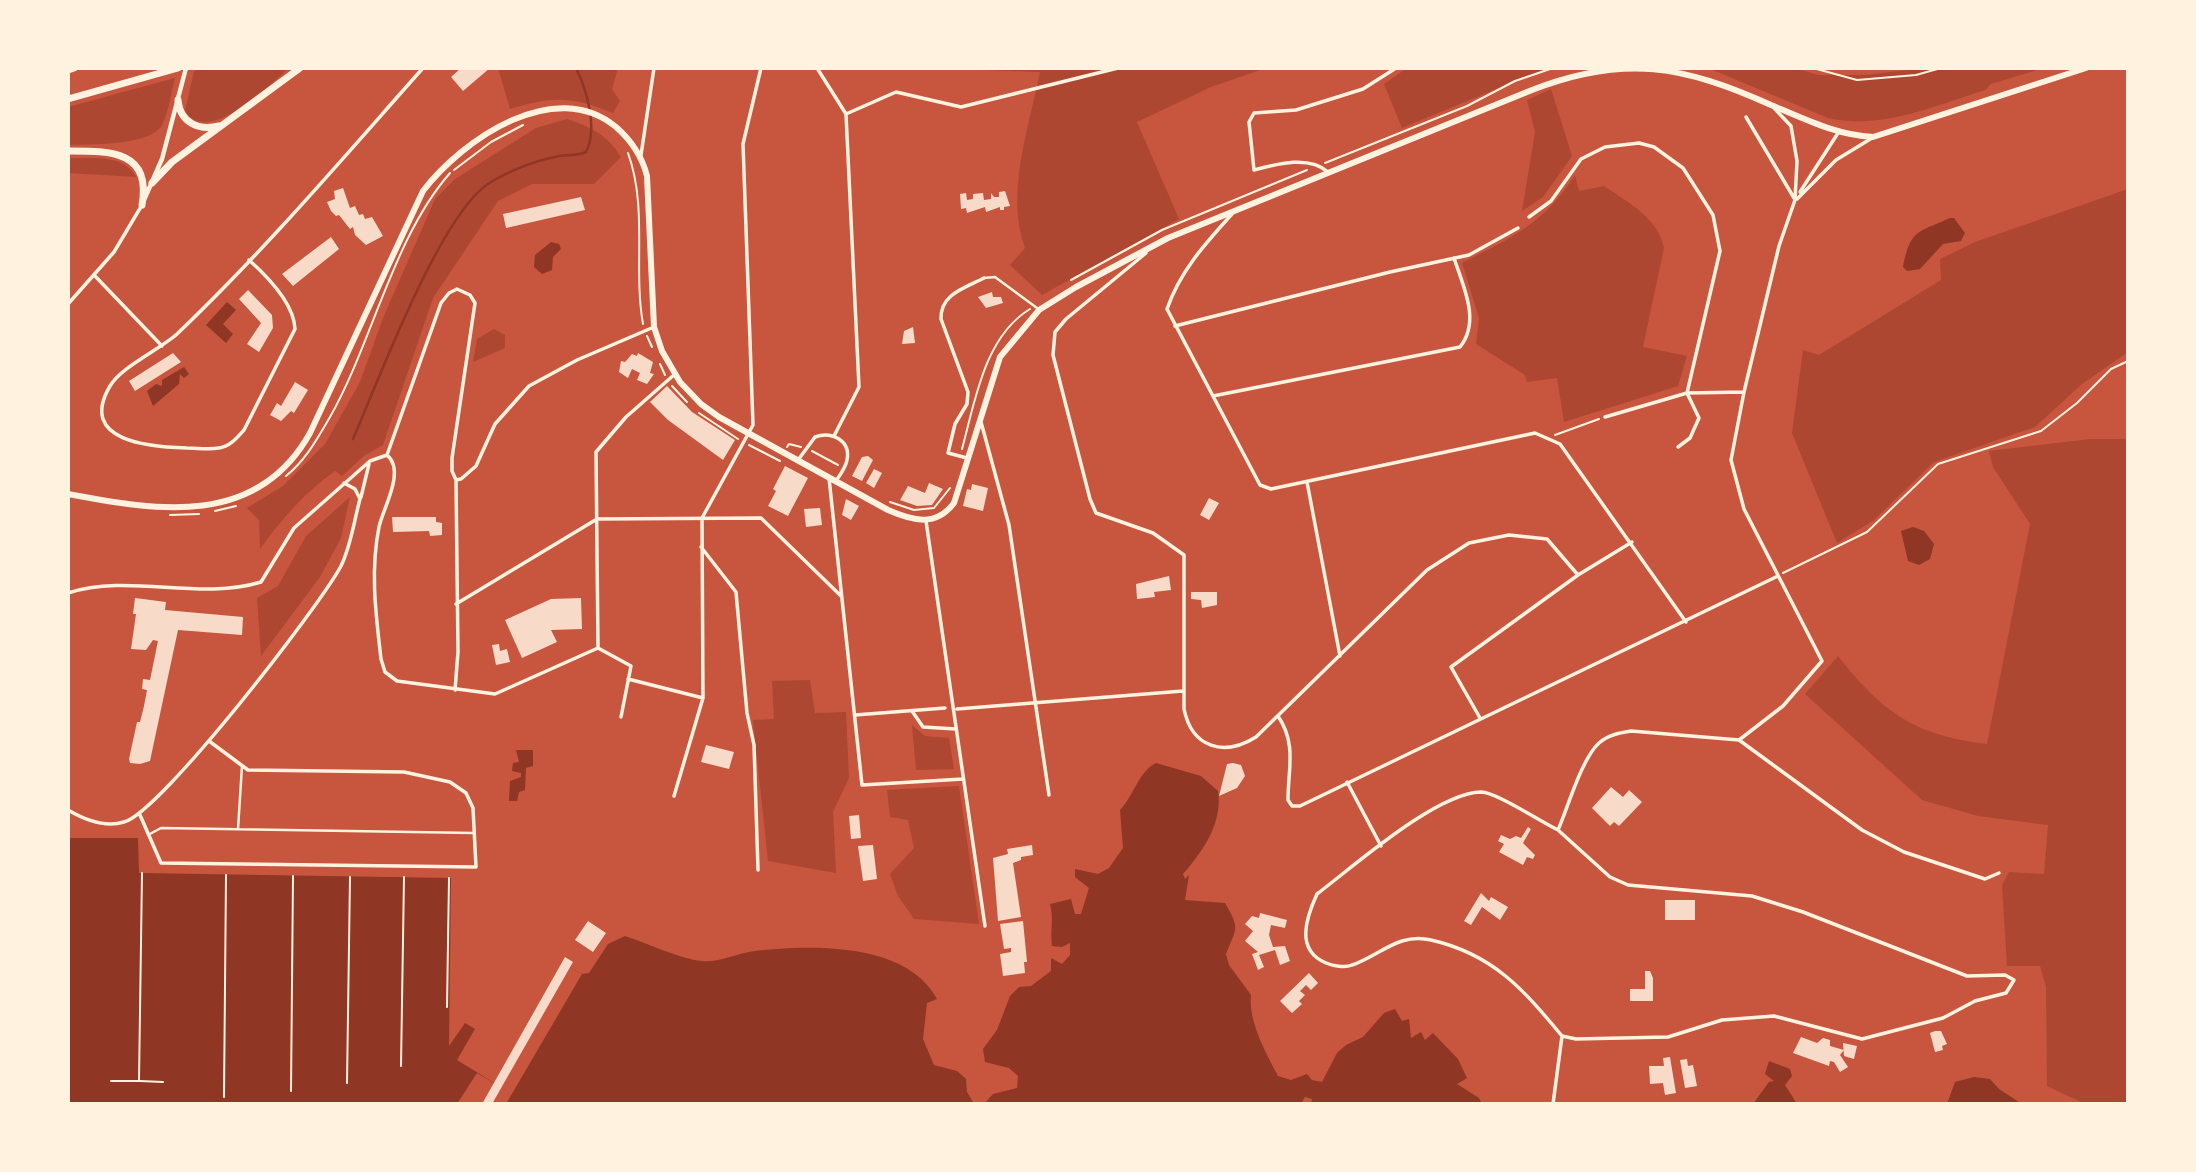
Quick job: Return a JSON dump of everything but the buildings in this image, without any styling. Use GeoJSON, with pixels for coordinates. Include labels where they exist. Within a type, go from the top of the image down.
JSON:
{"type":"FeatureCollection","features":[{"type":"Feature","properties":{"kind":"highway"},"geometry":{"type":"LineString","coordinates":[[68,70],[74,68]]}},
{"type":"Feature","properties":{"kind":"highway"},"geometry":{"type":"LineString","coordinates":[[68,99],[178,68]]}},
{"type":"Feature","properties":{"kind":"highway"},"geometry":{"type":"LineString","coordinates":[[152,183],[172,162],[300,68]]}},
{"type":"Feature","properties":{"kind":"highway"},"geometry":{"type":"LineString","coordinates":[[179,97],[180,113],[193,125],[206,128],[230,121]]}},
{"type":"Feature","properties":{"kind":"highway"},"geometry":{"type":"LineString","coordinates":[[68,151],[113,153],[130,160],[139,170],[144,183],[142,205]]}},
{"type":"Feature","properties":{"kind":"main road"},"geometry":{"type":"LineString","coordinates":[[68,494],[125,504],[196,508],[240,497],[274,477],[296,455],[310,433],[408,220],[435,176],[466,149],[509,123],[540,110],[571,108],[604,118],[625,135],[641,157],[647,176],[654,327],[675,373],[701,404],[749,434],[888,510],[926,521],[943,514],[954,503],[979,416],[1000,357],[1037,308],[1155,245],[1238,207],[1556,81],[1596,72],[1640,69],[1682,71],[1838,132],[1873,137],[2086,68]]}},
{"type":"Feature","properties":{"kind":"street"},"geometry":{"type":"LineString","coordinates":[[68,304],[95,276],[142,205],[152,183],[186,68]]}},
{"type":"Feature","properties":{"kind":"street"},"geometry":{"type":"LineString","coordinates":[[249,260],[288,303],[293,312],[295,329],[244,430],[233,442],[218,448],[131,444],[120,439],[104,419],[103,403],[110,386],[118,376],[162,346],[249,260],[423,68]]}},
{"type":"Feature","properties":{"kind":"street"},"geometry":{"type":"LineString","coordinates":[[641,157],[654,68]]}},
{"type":"Feature","properties":{"kind":"street"},"geometry":{"type":"LineString","coordinates":[[674,796],[703,698],[700,546],[702,518],[753,425],[743,144],[761,68]]}},
{"type":"Feature","properties":{"kind":"street"},"geometry":{"type":"LineString","coordinates":[[817,68],[846,114],[859,387],[834,436]]}},
{"type":"Feature","properties":{"kind":"street"},"geometry":{"type":"LineString","coordinates":[[846,114],[896,92],[961,107],[1118,68]]}},
{"type":"Feature","properties":{"kind":"street"},"geometry":{"type":"LineString","coordinates":[[1328,172],[1321,166],[1287,162],[1254,170],[1249,122],[1254,113],[1296,110],[1363,89],[1396,68]]}},
{"type":"Feature","properties":{"kind":"street"},"geometry":{"type":"LineString","coordinates":[[1771,104],[1791,126],[1797,161],[1795,200]]}},
{"type":"Feature","properties":{"kind":"street"},"geometry":{"type":"LineString","coordinates":[[1746,117],[1795,200]]}},
{"type":"Feature","properties":{"kind":"street"},"geometry":{"type":"LineString","coordinates":[[1739,740],[1783,706],[1822,661],[1744,509],[1731,460],[1744,392],[1779,246],[1795,200],[1838,132]]}},
{"type":"Feature","properties":{"kind":"street"},"geometry":{"type":"LineString","coordinates":[[1795,200],[1836,160],[1873,137]]}},
{"type":"Feature","properties":{"kind":"street"},"geometry":{"type":"LineString","coordinates":[[1529,217],[1551,201],[1581,159],[1605,147],[1639,143],[1654,147],[1683,168],[1713,215],[1720,251],[1688,393],[1699,418],[1690,438],[1678,447]]}},
{"type":"Feature","properties":{"kind":"street"},"geometry":{"type":"LineString","coordinates":[[1238,207],[1192,258],[1173,290],[1167,309],[1260,485],[1271,489],[1535,433],[1560,444],[1632,542],[1686,622]]}},
{"type":"Feature","properties":{"kind":"street"},"geometry":{"type":"LineString","coordinates":[[1175,326],[1469,255],[1518,228]]}},
{"type":"Feature","properties":{"kind":"street"},"geometry":{"type":"LineString","coordinates":[[1155,245],[1066,319],[1055,332],[1053,344],[1090,499],[1096,513],[1153,533],[1184,555],[1183,691],[1187,722],[1200,740],[1212,746],[1242,746],[1278,716],[1427,570],[1469,543],[1510,535],[1547,539],[1578,575]]}},
{"type":"Feature","properties":{"kind":"street"},"geometry":{"type":"LineString","coordinates":[[1213,396],[1460,347],[1470,325],[1468,298],[1454,258]]}},
{"type":"Feature","properties":{"kind":"street"},"geometry":{"type":"LineString","coordinates":[[95,276],[162,346]]}},
{"type":"Feature","properties":{"kind":"street"},"geometry":{"type":"LineString","coordinates":[[969,458],[948,453],[955,424],[967,404],[968,392],[941,319],[941,307],[947,298],[984,278],[995,277],[1037,308]]}},
{"type":"Feature","properties":{"kind":"street"},"geometry":{"type":"LineString","coordinates":[[387,455],[441,303],[449,293],[457,289],[470,295],[475,312],[452,458],[452,471],[456,480],[455,690]]}},
{"type":"Feature","properties":{"kind":"street"},"geometry":{"type":"LineString","coordinates":[[456,480],[461,480],[476,466],[495,424],[529,386],[654,327]]}},
{"type":"Feature","properties":{"kind":"street"},"geometry":{"type":"LineString","coordinates":[[598,648],[596,452],[626,417],[675,373]]}},
{"type":"Feature","properties":{"kind":"street"},"geometry":{"type":"LineString","coordinates":[[1605,416],[1688,393],[1744,392]]}},
{"type":"Feature","properties":{"kind":"street"},"geometry":{"type":"LineString","coordinates":[[979,416],[1009,525],[1049,795]]}},
{"type":"Feature","properties":{"kind":"street"},"geometry":{"type":"LineString","coordinates":[[798,460],[819,435],[834,436],[846,450],[843,468],[836,481]]}},
{"type":"Feature","properties":{"kind":"street"},"geometry":{"type":"LineString","coordinates":[[68,593],[91,587],[196,588],[249,586],[261,582],[294,528],[370,461],[387,455]]}},
{"type":"Feature","properties":{"kind":"street"},"geometry":{"type":"LineString","coordinates":[[387,455],[392,459],[395,473],[379,526],[373,578],[381,659],[386,672],[397,681],[495,694],[598,648]]}},
{"type":"Feature","properties":{"kind":"street"},"geometry":{"type":"LineString","coordinates":[[68,810],[103,823],[124,823],[139,815],[209,741],[340,568],[370,461]]}},
{"type":"Feature","properties":{"kind":"street"},"geometry":{"type":"LineString","coordinates":[[829,477],[862,785],[963,779]]}},
{"type":"Feature","properties":{"kind":"street"},"geometry":{"type":"LineString","coordinates":[[1307,482],[1340,657]]}},
{"type":"Feature","properties":{"kind":"street"},"geometry":{"type":"LineString","coordinates":[[344,483],[355,489],[360,499]]}},
{"type":"Feature","properties":{"kind":"street"},"geometry":{"type":"LineString","coordinates":[[456,604],[597,519],[761,518],[841,596]]}},
{"type":"Feature","properties":{"kind":"street"},"geometry":{"type":"LineString","coordinates":[[926,521],[985,926]]}},
{"type":"Feature","properties":{"kind":"street"},"geometry":{"type":"LineString","coordinates":[[1480,719],[1451,667],[1578,575],[1632,542]]}},
{"type":"Feature","properties":{"kind":"street"},"geometry":{"type":"LineString","coordinates":[[700,546],[736,592],[747,713],[754,745],[758,870]]}},
{"type":"Feature","properties":{"kind":"street"},"geometry":{"type":"LineString","coordinates":[[1278,716],[1287,729],[1292,745],[1287,800],[1292,806],[1300,806],[1778,576]]}},
{"type":"Feature","properties":{"kind":"street"},"geometry":{"type":"LineString","coordinates":[[598,648],[631,666],[621,717]]}},
{"type":"Feature","properties":{"kind":"street"},"geometry":{"type":"LineString","coordinates":[[628,679],[703,698]]}},
{"type":"Feature","properties":{"kind":"street"},"geometry":{"type":"LineString","coordinates":[[957,709],[1183,691]]}},
{"type":"Feature","properties":{"kind":"street"},"geometry":{"type":"LineString","coordinates":[[855,715],[945,708]]}},
{"type":"Feature","properties":{"kind":"street"},"geometry":{"type":"LineString","coordinates":[[912,711],[923,727],[956,729]]}},
{"type":"Feature","properties":{"kind":"street"},"geometry":{"type":"LineString","coordinates":[[1558,830],[1588,758],[1598,744],[1614,734],[1630,731],[1739,740],[1862,830],[1905,852],[1985,879],[1999,873]]}},
{"type":"Feature","properties":{"kind":"street"},"geometry":{"type":"LineString","coordinates":[[139,815],[161,863],[476,867],[473,808],[466,793],[450,782],[404,772],[248,770],[209,741]]}},
{"type":"Feature","properties":{"kind":"street"},"geometry":{"type":"LineString","coordinates":[[238,829],[242,766]]}},
{"type":"Feature","properties":{"kind":"street"},"geometry":{"type":"LineString","coordinates":[[1347,782],[1381,846]]}},
{"type":"Feature","properties":{"kind":"street"},"geometry":{"type":"LineString","coordinates":[[1483,792],[1503,799],[1558,830],[1610,877],[1628,885],[1752,896],[1803,912],[1967,976],[2005,975],[2014,980],[2006,993],[1975,1001],[1943,1018],[1862,1039],[1774,1016],[1722,1020],[1668,1037],[1576,1039],[1562,1036],[1519,984],[1468,951],[1428,939],[1390,943],[1350,966],[1330,965],[1315,959],[1308,949],[1305,935],[1306,918],[1317,894],[1381,846],[1450,798],[1483,792]]}},
{"type":"Feature","properties":{"kind":"street"},"geometry":{"type":"LineString","coordinates":[[148,835],[162,828],[474,833]]}},
{"type":"Feature","properties":{"kind":"street"},"geometry":{"type":"LineString","coordinates":[[1553,1104],[1562,1036]]}},
{"type":"Feature","properties":{"kind":"path"},"geometry":{"type":"LineString","coordinates":[[1072,280],[1162,230],[1278,180],[1321,166],[1467,106],[1516,81],[1553,68]]}},
{"type":"Feature","properties":{"kind":"path"},"geometry":{"type":"LineString","coordinates":[[1700,68],[1709,68]]}},
{"type":"Feature","properties":{"kind":"path"},"geometry":{"type":"LineString","coordinates":[[1813,68],[1857,80],[1916,75],[1941,68]]}},
{"type":"Feature","properties":{"kind":"path"},"geometry":{"type":"LineString","coordinates":[[280,481],[303,462],[351,379],[376,314],[431,196],[452,171],[491,142],[531,121]]}},
{"type":"Feature","properties":{"kind":"path"},"geometry":{"type":"LineString","coordinates":[[628,151],[634,169],[639,207],[638,279],[644,330],[653,350]]}},
{"type":"Feature","properties":{"kind":"path"},"geometry":{"type":"LineString","coordinates":[[960,455],[989,359],[1003,334],[1037,308]]}},
{"type":"Feature","properties":{"kind":"path"},"geometry":{"type":"LineString","coordinates":[[658,360],[668,379],[710,423],[744,443],[779,462],[789,444],[806,448],[843,468]]}},
{"type":"Feature","properties":{"kind":"path"},"geometry":{"type":"LineString","coordinates":[[1778,576],[1867,533],[1938,464],[2041,431],[2077,403],[2111,369],[2128,361]]}},
{"type":"Feature","properties":{"kind":"path"},"geometry":{"type":"LineString","coordinates":[[1548,438],[1605,416]]}},
{"type":"Feature","properties":{"kind":"path"},"geometry":{"type":"LineString","coordinates":[[888,501],[914,510],[934,508],[952,483]]}},
{"type":"Feature","properties":{"kind":"path"},"geometry":{"type":"LineString","coordinates":[[167,515],[180,517],[231,509],[241,504]]}},
{"type":"Feature","properties":{"kind":"path"},"geometry":{"type":"LineString","coordinates":[[139,1081],[142,873]]}},
{"type":"Feature","properties":{"kind":"path"},"geometry":{"type":"LineString","coordinates":[[224,1097],[226,875]]}},
{"type":"Feature","properties":{"kind":"path"},"geometry":{"type":"LineString","coordinates":[[290,1091],[293,876]]}},
{"type":"Feature","properties":{"kind":"path"},"geometry":{"type":"LineString","coordinates":[[347,1083],[350,877]]}},
{"type":"Feature","properties":{"kind":"path"},"geometry":{"type":"LineString","coordinates":[[401,1066],[404,877]]}},
{"type":"Feature","properties":{"kind":"path"},"geometry":{"type":"LineString","coordinates":[[447,1007],[449,878]]}},
{"type":"Feature","properties":{"kind":"path"},"geometry":{"type":"LineString","coordinates":[[111,1081],[163,1082]]}},
{"type":"Feature","properties":{"kind":"shaded area"},"geometry":{"type":"Polygon","coordinates":[[[201,68],[289,68],[238,109],[223,118],[208,122],[195,120],[185,111],[194,71],[201,68]]]}},
{"type":"Feature","properties":{"kind":"shaded area"},"geometry":{"type":"Polygon","coordinates":[[[498,68],[618,68],[612,89],[620,101],[613,113],[586,103],[562,100],[538,102],[510,109],[498,68]]]}},
{"type":"Feature","properties":{"kind":"shaded area"},"geometry":{"type":"Polygon","coordinates":[[[924,68],[1266,68],[1211,87],[1137,122],[1179,219],[1042,295],[1010,265],[1025,248],[1019,227],[1018,183],[1040,72],[924,68]]]}},
{"type":"Feature","properties":{"kind":"shaded area"},"geometry":{"type":"Polygon","coordinates":[[[1407,68],[1547,68],[1402,128],[1384,84],[1407,68]]]}},
{"type":"Feature","properties":{"kind":"shaded area"},"geometry":{"type":"Polygon","coordinates":[[[1708,68],[1795,68],[1818,75],[1866,75],[1925,68],[2044,68],[1991,84],[1985,90],[1927,109],[1888,119],[1848,121],[1828,118],[1708,68]]]}},
{"type":"Feature","properties":{"kind":"shaded area"},"geometry":{"type":"Polygon","coordinates":[[[175,78],[164,120],[156,132],[119,143],[68,145],[68,107],[175,78]]]}},
{"type":"Feature","properties":{"kind":"shaded area"},"geometry":{"type":"Polygon","coordinates":[[[1551,89],[1572,156],[1543,197],[1522,211],[1535,132],[1527,100],[1551,89]]]}},
{"type":"Feature","properties":{"kind":"shaded area"},"geometry":{"type":"Polygon","coordinates":[[[567,119],[598,133],[621,157],[594,184],[532,184],[498,201],[433,298],[383,445],[365,455],[342,476],[335,471],[314,488],[285,517],[260,549],[259,520],[247,508],[283,486],[325,444],[360,382],[383,318],[435,199],[455,179],[536,128],[567,119]]]}},
{"type":"Feature","properties":{"kind":"shaded area"},"geometry":{"type":"Polygon","coordinates":[[[68,158],[115,161],[130,169],[136,177],[68,173],[68,158]]]}},
{"type":"Feature","properties":{"kind":"shaded area"},"geometry":{"type":"Polygon","coordinates":[[[1575,175],[1579,191],[1604,186],[1641,212],[1656,228],[1664,248],[1643,347],[1687,356],[1678,386],[1564,422],[1557,378],[1527,382],[1525,375],[1476,344],[1479,318],[1462,263],[1526,228],[1552,205],[1575,175]]]}},
{"type":"Feature","properties":{"kind":"shaded area"},"geometry":{"type":"Polygon","coordinates":[[[2128,189],[2128,352],[2082,384],[2035,427],[1934,462],[1874,520],[1837,543],[1792,433],[1803,350],[1819,355],[1941,280],[1940,259],[1975,242],[2128,189]]]}},
{"type":"Feature","properties":{"kind":"shaded area"},"geometry":{"type":"Polygon","coordinates":[[[1954,218],[1965,233],[1961,241],[1943,244],[1920,269],[1907,271],[1903,267],[1913,238],[1923,230],[1954,218]]]}},
{"type":"Feature","properties":{"kind":"shaded area"},"geometry":{"type":"Polygon","coordinates":[[[551,242],[559,244],[561,249],[553,257],[552,270],[542,274],[534,267],[535,255],[551,242]]]}},
{"type":"Feature","properties":{"kind":"shaded area"},"geometry":{"type":"Polygon","coordinates":[[[227,302],[236,310],[223,324],[233,334],[226,343],[206,325],[227,302]]]}},
{"type":"Feature","properties":{"kind":"shaded area"},"geometry":{"type":"Polygon","coordinates":[[[494,329],[505,335],[505,348],[473,362],[477,339],[494,329]]]}},
{"type":"Feature","properties":{"kind":"shaded area"},"geometry":{"type":"Polygon","coordinates":[[[184,367],[189,374],[184,378],[180,374],[179,384],[153,406],[147,391],[156,384],[162,386],[162,380],[184,367]]]}},
{"type":"Feature","properties":{"kind":"shaded area"},"geometry":{"type":"Polygon","coordinates":[[[2090,439],[2128,439],[2128,1104],[2083,1103],[2047,1086],[2046,987],[2040,966],[2007,966],[2002,885],[2009,872],[2044,874],[2048,825],[1978,816],[1922,800],[1805,694],[1838,656],[1870,693],[1902,718],[1939,734],[1987,744],[2030,524],[1993,467],[1989,451],[2090,439]]]}},
{"type":"Feature","properties":{"kind":"shaded area"},"geometry":{"type":"Polygon","coordinates":[[[350,497],[341,538],[320,577],[261,656],[257,598],[278,586],[306,536],[350,497]]]}},
{"type":"Feature","properties":{"kind":"shaded area"},"geometry":{"type":"Polygon","coordinates":[[[1913,527],[1924,531],[1934,544],[1930,559],[1919,565],[1908,561],[1901,531],[1913,527]]]}},
{"type":"Feature","properties":{"kind":"shaded area"},"geometry":{"type":"Polygon","coordinates":[[[810,680],[815,713],[846,712],[849,778],[833,812],[836,873],[768,861],[753,720],[774,719],[772,681],[810,680]]]}},
{"type":"Feature","properties":{"kind":"shaded area"},"geometry":{"type":"Polygon","coordinates":[[[912,725],[925,736],[949,738],[954,769],[916,770],[912,725]]]}},
{"type":"Feature","properties":{"kind":"shaded area"},"geometry":{"type":"Polygon","coordinates":[[[516,750],[533,750],[533,766],[526,768],[525,790],[519,792],[517,801],[509,801],[510,781],[521,777],[521,773],[512,771],[513,763],[519,762],[516,750]]]}},
{"type":"Feature","properties":{"kind":"shaded area"},"geometry":{"type":"Polygon","coordinates":[[[1156,763],[1201,776],[1218,791],[1219,803],[1210,836],[1183,874],[1185,879],[1189,875],[1185,900],[1225,903],[1230,912],[1235,928],[1226,954],[1229,965],[1251,995],[1255,1026],[1278,1076],[1291,1080],[1307,1074],[1312,1080],[1322,1082],[1337,1053],[1363,1037],[1384,1013],[1395,1009],[1402,1021],[1409,1019],[1411,1038],[1421,1032],[1425,1040],[1433,1033],[1458,1059],[1467,1078],[1457,1084],[1479,1098],[1482,1104],[1311,1104],[1312,1099],[1305,1097],[1301,1104],[68,1104],[68,838],[138,838],[139,873],[451,878],[449,1046],[465,1023],[475,1029],[457,1060],[501,1087],[567,966],[582,974],[589,973],[608,944],[625,936],[702,961],[715,961],[755,951],[828,948],[880,957],[903,966],[922,980],[937,999],[927,1003],[923,1039],[934,1065],[957,1071],[966,1079],[967,1092],[973,1102],[985,1103],[993,1094],[1017,1088],[1018,1076],[1009,1068],[985,1062],[983,1049],[997,1030],[1010,996],[1019,987],[1031,986],[1051,971],[1051,958],[1062,964],[1070,955],[1070,943],[1062,947],[1052,946],[1050,904],[1071,899],[1075,914],[1081,914],[1089,888],[1075,877],[1075,869],[1098,874],[1109,868],[1123,848],[1120,810],[1145,772],[1156,763]]]}},
{"type":"Feature","properties":{"kind":"shaded area"},"geometry":{"type":"Polygon","coordinates":[[[959,786],[979,924],[914,919],[898,896],[890,874],[914,848],[908,820],[890,817],[887,790],[959,786]]]}},
{"type":"Feature","properties":{"kind":"shaded area"},"geometry":{"type":"Polygon","coordinates":[[[1769,1061],[1790,1069],[1792,1076],[1785,1085],[1797,1104],[1753,1104],[1769,1082],[1774,1081],[1765,1074],[1769,1061]]]}},
{"type":"Feature","properties":{"kind":"shaded area"},"geometry":{"type":"Polygon","coordinates":[[[1974,1077],[1990,1079],[1999,1089],[2022,1104],[1947,1104],[1955,1082],[1974,1077]]]}},
{"type":"Feature","properties":{"kind":"pier"},"geometry":{"type":"Polygon","coordinates":[[[567,966],[582,974],[506,1104],[457,1104],[477,1073],[501,1087],[567,966]]]}},
{"type":"Feature","properties":{"kind":"waterway"},"geometry":{"type":"LineString","coordinates":[[353,439],[394,340],[432,261],[452,226],[472,199],[491,182],[522,167],[559,156],[586,152],[591,132],[590,110],[576,68]]}}]}
